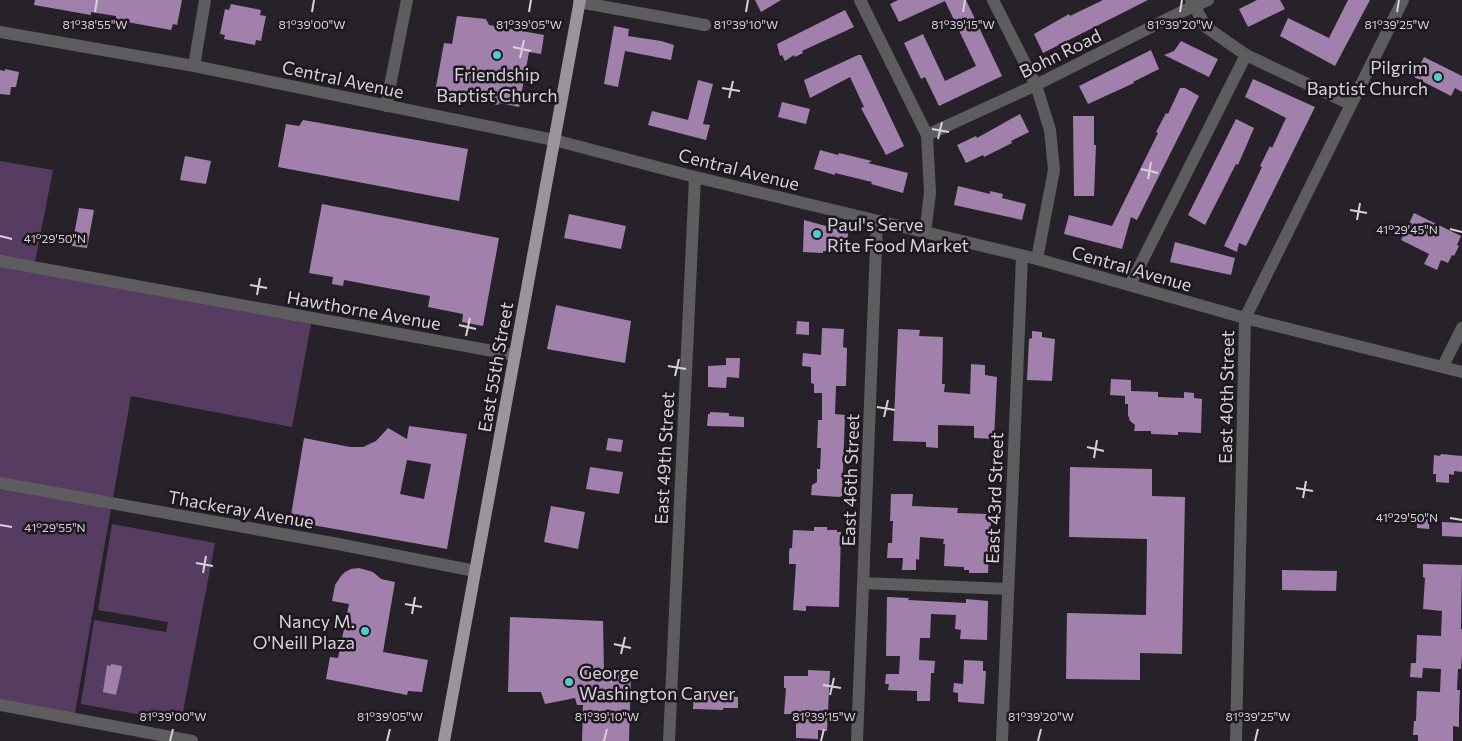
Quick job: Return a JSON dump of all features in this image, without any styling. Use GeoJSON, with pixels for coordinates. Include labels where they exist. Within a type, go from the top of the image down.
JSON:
{"type":"FeatureCollection","features":[{"type":"Feature","properties":{"kind":"main road","name":"East 55th Street"},"geometry":{"type":"LineString","coordinates":[[444,741],[580,1]]}},
{"type":"Feature","properties":{"kind":"street"},"geometry":{"type":"LineString","coordinates":[[194,66],[206,0]]}},
{"type":"Feature","properties":{"kind":"street"},"geometry":{"type":"LineString","coordinates":[[386,106],[407,0]]}},
{"type":"Feature","properties":{"kind":"street"},"geometry":{"type":"LineString","coordinates":[[860,0],[927,135],[930,193],[925,232]]}},
{"type":"Feature","properties":{"kind":"street"},"geometry":{"type":"LineString","coordinates":[[993,0],[1036,85],[1050,130],[1054,170],[1037,260]]}},
{"type":"Feature","properties":{"kind":"street","name":"Bohn Road"},"geometry":{"type":"LineString","coordinates":[[927,135],[1036,85],[1181,12],[1193,3],[1208,0]]}},
{"type":"Feature","properties":{"kind":"street","name":"East 40th Street"},"geometry":{"type":"LineString","coordinates":[[1236,741],[1245,318],[1403,0]]}},
{"type":"Feature","properties":{"kind":"street"},"geometry":{"type":"LineString","coordinates":[[580,1],[705,25]]}},
{"type":"Feature","properties":{"kind":"street"},"geometry":{"type":"LineString","coordinates":[[1193,3],[1206,27],[1246,55],[1350,104]]}},
{"type":"Feature","properties":{"kind":"street","name":"Central Avenue"},"geometry":{"type":"LineString","coordinates":[[0,32],[194,66],[554,140],[695,177],[1037,260],[1245,318],[1462,372]]}},
{"type":"Feature","properties":{"kind":"street"},"geometry":{"type":"LineString","coordinates":[[1130,286],[1246,55]]}},
{"type":"Feature","properties":{"kind":"street","name":"East 49th Street"},"geometry":{"type":"LineString","coordinates":[[669,741],[695,177]]}},
{"type":"Feature","properties":{"kind":"street","name":"East 46th Street"},"geometry":{"type":"LineString","coordinates":[[857,741],[877,220]]}},
{"type":"Feature","properties":{"kind":"street","name":"East 43rd Street"},"geometry":{"type":"LineString","coordinates":[[1002,741],[1022,257]]}},
{"type":"Feature","properties":{"kind":"street","name":"Hawthorne Avenue"},"geometry":{"type":"LineString","coordinates":[[0,261],[515,355]]}},
{"type":"Feature","properties":{"kind":"street"},"geometry":{"type":"LineString","coordinates":[[1443,366],[1462,328]]}},
{"type":"Feature","properties":{"kind":"street","name":"Thackeray Avenue"},"geometry":{"type":"LineString","coordinates":[[0,483],[475,571]]}},
{"type":"Feature","properties":{"kind":"street"},"geometry":{"type":"LineString","coordinates":[[863,583],[1008,589]]}},
{"type":"Feature","properties":{"kind":"street"},"geometry":{"type":"LineString","coordinates":[[0,705],[192,741]]}},
{"type":"Feature","properties":{"kind":"shaded area"},"geometry":{"type":"Polygon","coordinates":[[[0,161],[53,170],[34,267],[312,319],[292,427],[131,396],[74,718],[0,705],[0,492],[2,484],[0,483],[0,161]]]}},
{"type":"Feature","properties":{"kind":"shaded area"},"geometry":{"type":"Polygon","coordinates":[[[112,524],[215,543],[181,722],[81,704],[94,620],[166,632],[168,622],[98,610],[112,524]]]}},
{"type":"Feature","properties":{"kind":"building"},"geometry":{"type":"Polygon","coordinates":[[[35,0],[182,0],[177,25],[173,24],[171,30],[116,20],[116,16],[91,12],[91,15],[34,5],[35,0]]]}},
{"type":"Feature","properties":{"kind":"building"},"geometry":{"type":"Polygon","coordinates":[[[755,0],[781,0],[761,12],[755,0]]]}},
{"type":"Feature","properties":{"kind":"building"},"geometry":{"type":"Polygon","coordinates":[[[898,0],[966,0],[1002,76],[939,106],[925,77],[921,79],[904,43],[923,34],[945,81],[976,66],[945,1],[899,22],[890,4],[898,0]]]}},
{"type":"Feature","properties":{"kind":"building"},"geometry":{"type":"Polygon","coordinates":[[[1103,0],[1148,0],[1043,53],[1034,34],[1069,14],[1070,16],[1103,0]]]}},
{"type":"Feature","properties":{"kind":"building"},"geometry":{"type":"Polygon","coordinates":[[[1257,0],[1280,0],[1285,9],[1248,27],[1239,9],[1257,0]]]}},
{"type":"Feature","properties":{"kind":"building"},"geometry":{"type":"Polygon","coordinates":[[[1348,0],[1370,0],[1335,66],[1280,36],[1288,18],[1329,38],[1348,0]]]}},
{"type":"Feature","properties":{"kind":"building"},"geometry":{"type":"Polygon","coordinates":[[[231,4],[261,10],[260,15],[266,16],[261,41],[256,40],[255,45],[224,39],[225,35],[220,34],[225,9],[229,10],[231,4]]]}},
{"type":"Feature","properties":{"kind":"building"},"geometry":{"type":"Polygon","coordinates":[[[845,10],[854,27],[785,61],[782,55],[780,56],[777,44],[845,10]]]}},
{"type":"Feature","properties":{"kind":"building"},"geometry":{"type":"Polygon","coordinates":[[[457,16],[486,19],[489,25],[544,35],[541,54],[529,52],[519,107],[499,103],[498,105],[435,92],[444,43],[452,44],[457,16]]]}},
{"type":"Feature","properties":{"kind":"building"},"geometry":{"type":"Polygon","coordinates":[[[614,26],[629,29],[628,36],[674,45],[671,60],[625,51],[618,87],[604,84],[614,26]]]}},
{"type":"Feature","properties":{"kind":"building"},"geometry":{"type":"Polygon","coordinates":[[[1181,41],[1218,59],[1209,77],[1164,55],[1174,51],[1181,41]]]}},
{"type":"Feature","properties":{"kind":"building"},"geometry":{"type":"Polygon","coordinates":[[[1151,50],[1159,69],[1134,83],[1088,104],[1079,86],[1151,50]]]}},
{"type":"Feature","properties":{"kind":"building"},"geometry":{"type":"Polygon","coordinates":[[[861,55],[904,146],[886,155],[861,108],[864,107],[850,77],[810,98],[804,80],[861,55]]]}},
{"type":"Feature","properties":{"kind":"building","name":"Pilgrim Baptist Church"},"geometry":{"type":"Polygon","coordinates":[[[1424,57],[1462,76],[1462,92],[1455,88],[1451,96],[1414,77],[1424,57]]]}},
{"type":"Feature","properties":{"kind":"building"},"geometry":{"type":"Polygon","coordinates":[[[5,69],[19,72],[16,87],[11,87],[10,95],[0,94],[0,70],[5,71],[5,69]]]}},
{"type":"Feature","properties":{"kind":"building"},"geometry":{"type":"Polygon","coordinates":[[[1253,79],[1315,107],[1246,246],[1239,243],[1237,252],[1224,246],[1262,167],[1260,166],[1270,146],[1272,148],[1286,118],[1245,97],[1253,79]]]}},
{"type":"Feature","properties":{"kind":"building"},"geometry":{"type":"Polygon","coordinates":[[[698,80],[713,84],[703,124],[710,125],[706,140],[648,125],[652,111],[688,120],[698,80]]]}},
{"type":"Feature","properties":{"kind":"building"},"geometry":{"type":"Polygon","coordinates":[[[1180,88],[1185,88],[1199,96],[1137,220],[1131,217],[1122,249],[1064,234],[1069,215],[1112,226],[1158,133],[1156,132],[1166,113],[1168,114],[1180,88]]]}},
{"type":"Feature","properties":{"kind":"building"},"geometry":{"type":"Polygon","coordinates":[[[782,102],[810,109],[806,124],[778,117],[782,102]]]}},
{"type":"Feature","properties":{"kind":"building"},"geometry":{"type":"Polygon","coordinates":[[[1020,114],[1029,132],[984,157],[983,155],[966,163],[957,145],[976,136],[977,138],[1020,114]]]}},
{"type":"Feature","properties":{"kind":"building"},"geometry":{"type":"Polygon","coordinates":[[[1073,116],[1094,116],[1094,145],[1096,145],[1094,196],[1074,196],[1073,116]]]}},
{"type":"Feature","properties":{"kind":"building"},"geometry":{"type":"Polygon","coordinates":[[[1236,119],[1254,128],[1238,165],[1236,164],[1205,225],[1188,215],[1236,119]]]}},
{"type":"Feature","properties":{"kind":"building"},"geometry":{"type":"Polygon","coordinates":[[[303,120],[468,149],[459,201],[278,167],[286,124],[299,126],[303,120]]]}},
{"type":"Feature","properties":{"kind":"building"},"geometry":{"type":"Polygon","coordinates":[[[820,150],[872,161],[868,163],[908,173],[903,193],[871,184],[872,182],[814,169],[820,150]]]}},
{"type":"Feature","properties":{"kind":"building"},"geometry":{"type":"Polygon","coordinates":[[[185,156],[211,161],[206,184],[180,180],[185,156]]]}},
{"type":"Feature","properties":{"kind":"building"},"geometry":{"type":"Polygon","coordinates":[[[958,186],[990,194],[990,191],[1003,194],[1002,198],[1026,204],[1022,220],[954,205],[958,186]]]}},
{"type":"Feature","properties":{"kind":"building"},"geometry":{"type":"Polygon","coordinates":[[[322,204],[499,238],[483,326],[462,322],[463,314],[428,307],[430,296],[344,280],[343,286],[332,284],[333,277],[309,273],[322,204]]]}},
{"type":"Feature","properties":{"kind":"building"},"geometry":{"type":"Polygon","coordinates":[[[79,208],[94,210],[87,248],[72,246],[79,208]]]}},
{"type":"Feature","properties":{"kind":"building"},"geometry":{"type":"Polygon","coordinates":[[[1414,213],[1461,236],[1454,256],[1452,255],[1448,263],[1441,260],[1437,270],[1424,264],[1429,254],[1401,240],[1414,213]]]}},
{"type":"Feature","properties":{"kind":"building"},"geometry":{"type":"Polygon","coordinates":[[[569,214],[626,226],[621,249],[564,238],[569,214]]]}},
{"type":"Feature","properties":{"kind":"building"},"geometry":{"type":"Polygon","coordinates":[[[804,220],[848,232],[847,252],[803,252],[804,220]]]}},
{"type":"Feature","properties":{"kind":"building"},"geometry":{"type":"Polygon","coordinates":[[[1175,242],[1235,258],[1231,275],[1170,262],[1175,242]]]}},
{"type":"Feature","properties":{"kind":"building"},"geometry":{"type":"Polygon","coordinates":[[[556,305],[631,321],[625,363],[547,349],[556,305]]]}},
{"type":"Feature","properties":{"kind":"building"},"geometry":{"type":"Polygon","coordinates":[[[797,321],[809,322],[809,335],[796,334],[797,321]]]}},
{"type":"Feature","properties":{"kind":"building"},"geometry":{"type":"Polygon","coordinates":[[[822,328],[844,329],[843,347],[847,348],[846,386],[836,386],[835,414],[845,415],[842,496],[839,497],[811,495],[812,485],[817,482],[817,469],[820,469],[821,448],[817,448],[818,420],[822,420],[822,393],[814,393],[814,384],[811,383],[811,367],[802,366],[803,353],[821,355],[822,328]]]}},
{"type":"Feature","properties":{"kind":"building"},"geometry":{"type":"Polygon","coordinates":[[[898,329],[920,330],[919,336],[943,337],[942,384],[945,384],[944,392],[970,394],[971,364],[985,365],[985,375],[997,377],[994,439],[974,438],[974,426],[938,425],[938,448],[926,447],[926,442],[893,441],[898,329]]]}},
{"type":"Feature","properties":{"kind":"building"},"geometry":{"type":"Polygon","coordinates":[[[1032,331],[1042,332],[1042,337],[1055,339],[1052,381],[1027,380],[1029,339],[1032,338],[1032,331]]]}},
{"type":"Feature","properties":{"kind":"building"},"geometry":{"type":"Polygon","coordinates":[[[726,358],[740,358],[739,378],[727,377],[726,388],[708,387],[708,366],[726,365],[726,358]]]}},
{"type":"Feature","properties":{"kind":"building"},"geometry":{"type":"Polygon","coordinates":[[[1111,379],[1131,380],[1131,391],[1158,392],[1158,397],[1184,398],[1184,392],[1194,393],[1194,398],[1202,399],[1201,433],[1178,432],[1178,435],[1151,434],[1151,431],[1134,431],[1135,425],[1130,421],[1128,404],[1125,404],[1125,396],[1110,395],[1111,379]]]}},
{"type":"Feature","properties":{"kind":"building"},"geometry":{"type":"Polygon","coordinates":[[[710,412],[729,413],[729,416],[744,417],[744,427],[707,426],[708,414],[710,412]]]}},
{"type":"Feature","properties":{"kind":"building"},"geometry":{"type":"Polygon","coordinates":[[[409,426],[467,434],[447,549],[290,521],[304,438],[350,447],[363,447],[376,441],[388,428],[407,439],[409,426]],[[407,460],[400,494],[424,499],[431,464],[407,460]]]}},
{"type":"Feature","properties":{"kind":"building"},"geometry":{"type":"Polygon","coordinates":[[[608,438],[623,440],[621,452],[606,450],[608,438]]]}},
{"type":"Feature","properties":{"kind":"building"},"geometry":{"type":"Polygon","coordinates":[[[1441,454],[1462,456],[1462,472],[1454,471],[1454,475],[1449,474],[1449,483],[1436,482],[1436,474],[1433,474],[1434,455],[1440,456],[1441,454]]]}},
{"type":"Feature","properties":{"kind":"building"},"geometry":{"type":"Polygon","coordinates":[[[590,467],[623,472],[619,494],[586,489],[590,467]]]}},
{"type":"Feature","properties":{"kind":"building"},"geometry":{"type":"Polygon","coordinates":[[[1070,467],[1152,469],[1152,496],[1185,497],[1182,654],[1140,653],[1140,680],[1066,679],[1067,613],[1146,615],[1147,539],[1069,537],[1070,467]]]}},
{"type":"Feature","properties":{"kind":"building"},"geometry":{"type":"Polygon","coordinates":[[[891,494],[913,494],[912,506],[958,508],[957,513],[988,514],[987,522],[991,522],[988,573],[969,573],[969,570],[964,570],[964,567],[944,566],[944,539],[920,537],[919,560],[916,559],[916,570],[902,570],[903,558],[887,558],[888,543],[892,543],[893,521],[890,521],[891,494]]]}},
{"type":"Feature","properties":{"kind":"building"},"geometry":{"type":"Polygon","coordinates":[[[551,506],[585,512],[578,549],[544,542],[551,506]]]}},
{"type":"Feature","properties":{"kind":"building"},"geometry":{"type":"Polygon","coordinates":[[[1417,514],[1430,514],[1429,529],[1417,528],[1417,514]]]}},
{"type":"Feature","properties":{"kind":"building"},"geometry":{"type":"Polygon","coordinates":[[[1442,522],[1462,523],[1462,537],[1442,536],[1442,522]]]}},
{"type":"Feature","properties":{"kind":"building"},"geometry":{"type":"Polygon","coordinates":[[[814,527],[827,527],[827,530],[841,532],[839,607],[806,606],[806,611],[793,610],[796,564],[789,564],[789,551],[792,548],[793,530],[814,531],[814,527]]]}},
{"type":"Feature","properties":{"kind":"building"},"geometry":{"type":"Polygon","coordinates":[[[1423,564],[1462,565],[1462,655],[1461,669],[1458,669],[1457,690],[1460,690],[1459,727],[1453,726],[1453,741],[1418,741],[1418,735],[1413,735],[1414,721],[1416,721],[1417,691],[1440,692],[1441,669],[1423,668],[1422,678],[1410,677],[1411,663],[1416,663],[1417,635],[1441,636],[1442,611],[1423,609],[1425,578],[1423,577],[1423,564]]]}},
{"type":"Feature","properties":{"kind":"building","name":"Nancy M. O'Neill Plaza"},"geometry":{"type":"Polygon","coordinates":[[[359,568],[373,572],[381,579],[395,582],[383,652],[428,660],[422,692],[408,691],[407,695],[326,679],[330,657],[338,658],[349,604],[332,601],[335,585],[345,572],[359,568]]]}},
{"type":"Feature","properties":{"kind":"building"},"geometry":{"type":"Polygon","coordinates":[[[1282,570],[1337,571],[1336,591],[1282,590],[1282,570]]]}},
{"type":"Feature","properties":{"kind":"building"},"geometry":{"type":"Polygon","coordinates":[[[887,597],[966,603],[966,599],[988,601],[987,640],[960,639],[961,630],[955,629],[956,615],[931,614],[930,638],[920,638],[919,660],[935,661],[934,673],[931,673],[930,701],[917,701],[917,691],[888,690],[889,684],[885,684],[886,674],[899,674],[900,656],[886,656],[887,597]]]}},
{"type":"Feature","properties":{"kind":"building","name":"George Washington Carver"},"geometry":{"type":"Polygon","coordinates":[[[510,617],[603,621],[604,673],[631,672],[629,741],[582,741],[583,705],[577,705],[575,698],[545,704],[541,692],[508,692],[510,617]]]}},
{"type":"Feature","properties":{"kind":"building"},"geometry":{"type":"Polygon","coordinates":[[[964,660],[983,661],[983,671],[986,671],[984,704],[958,702],[958,693],[953,692],[954,683],[963,684],[964,660]]]}},
{"type":"Feature","properties":{"kind":"building"},"geometry":{"type":"Polygon","coordinates":[[[111,664],[122,666],[116,695],[103,692],[107,665],[111,666],[111,664]]]}},
{"type":"Feature","properties":{"kind":"building"},"geometry":{"type":"Polygon","coordinates":[[[808,670],[830,671],[827,731],[818,730],[818,739],[796,738],[796,714],[784,714],[786,688],[784,688],[784,676],[808,676],[808,670]]]}},
{"type":"Feature","properties":{"kind":"building"},"geometry":{"type":"Polygon","coordinates":[[[694,693],[738,697],[738,708],[723,708],[723,710],[693,709],[694,693]]]}},
{"type":"Feature","properties":{"kind":"place","name":"Friendship Baptist Church"},"geometry":{"type":"Point","coordinates":[497,55]}},
{"type":"Feature","properties":{"kind":"place","name":"Pilgrim Baptist Church"},"geometry":{"type":"Point","coordinates":[1438,77]}},
{"type":"Feature","properties":{"kind":"place","name":"Paul's Serve Rite Food Market"},"geometry":{"type":"Point","coordinates":[817,234]}},
{"type":"Feature","properties":{"kind":"place","name":"Nancy M. O'Neill Plaza"},"geometry":{"type":"Point","coordinates":[365,631]}},
{"type":"Feature","properties":{"kind":"place","name":"George Washington Carver"},"geometry":{"type":"Point","coordinates":[569,682]}}]}
